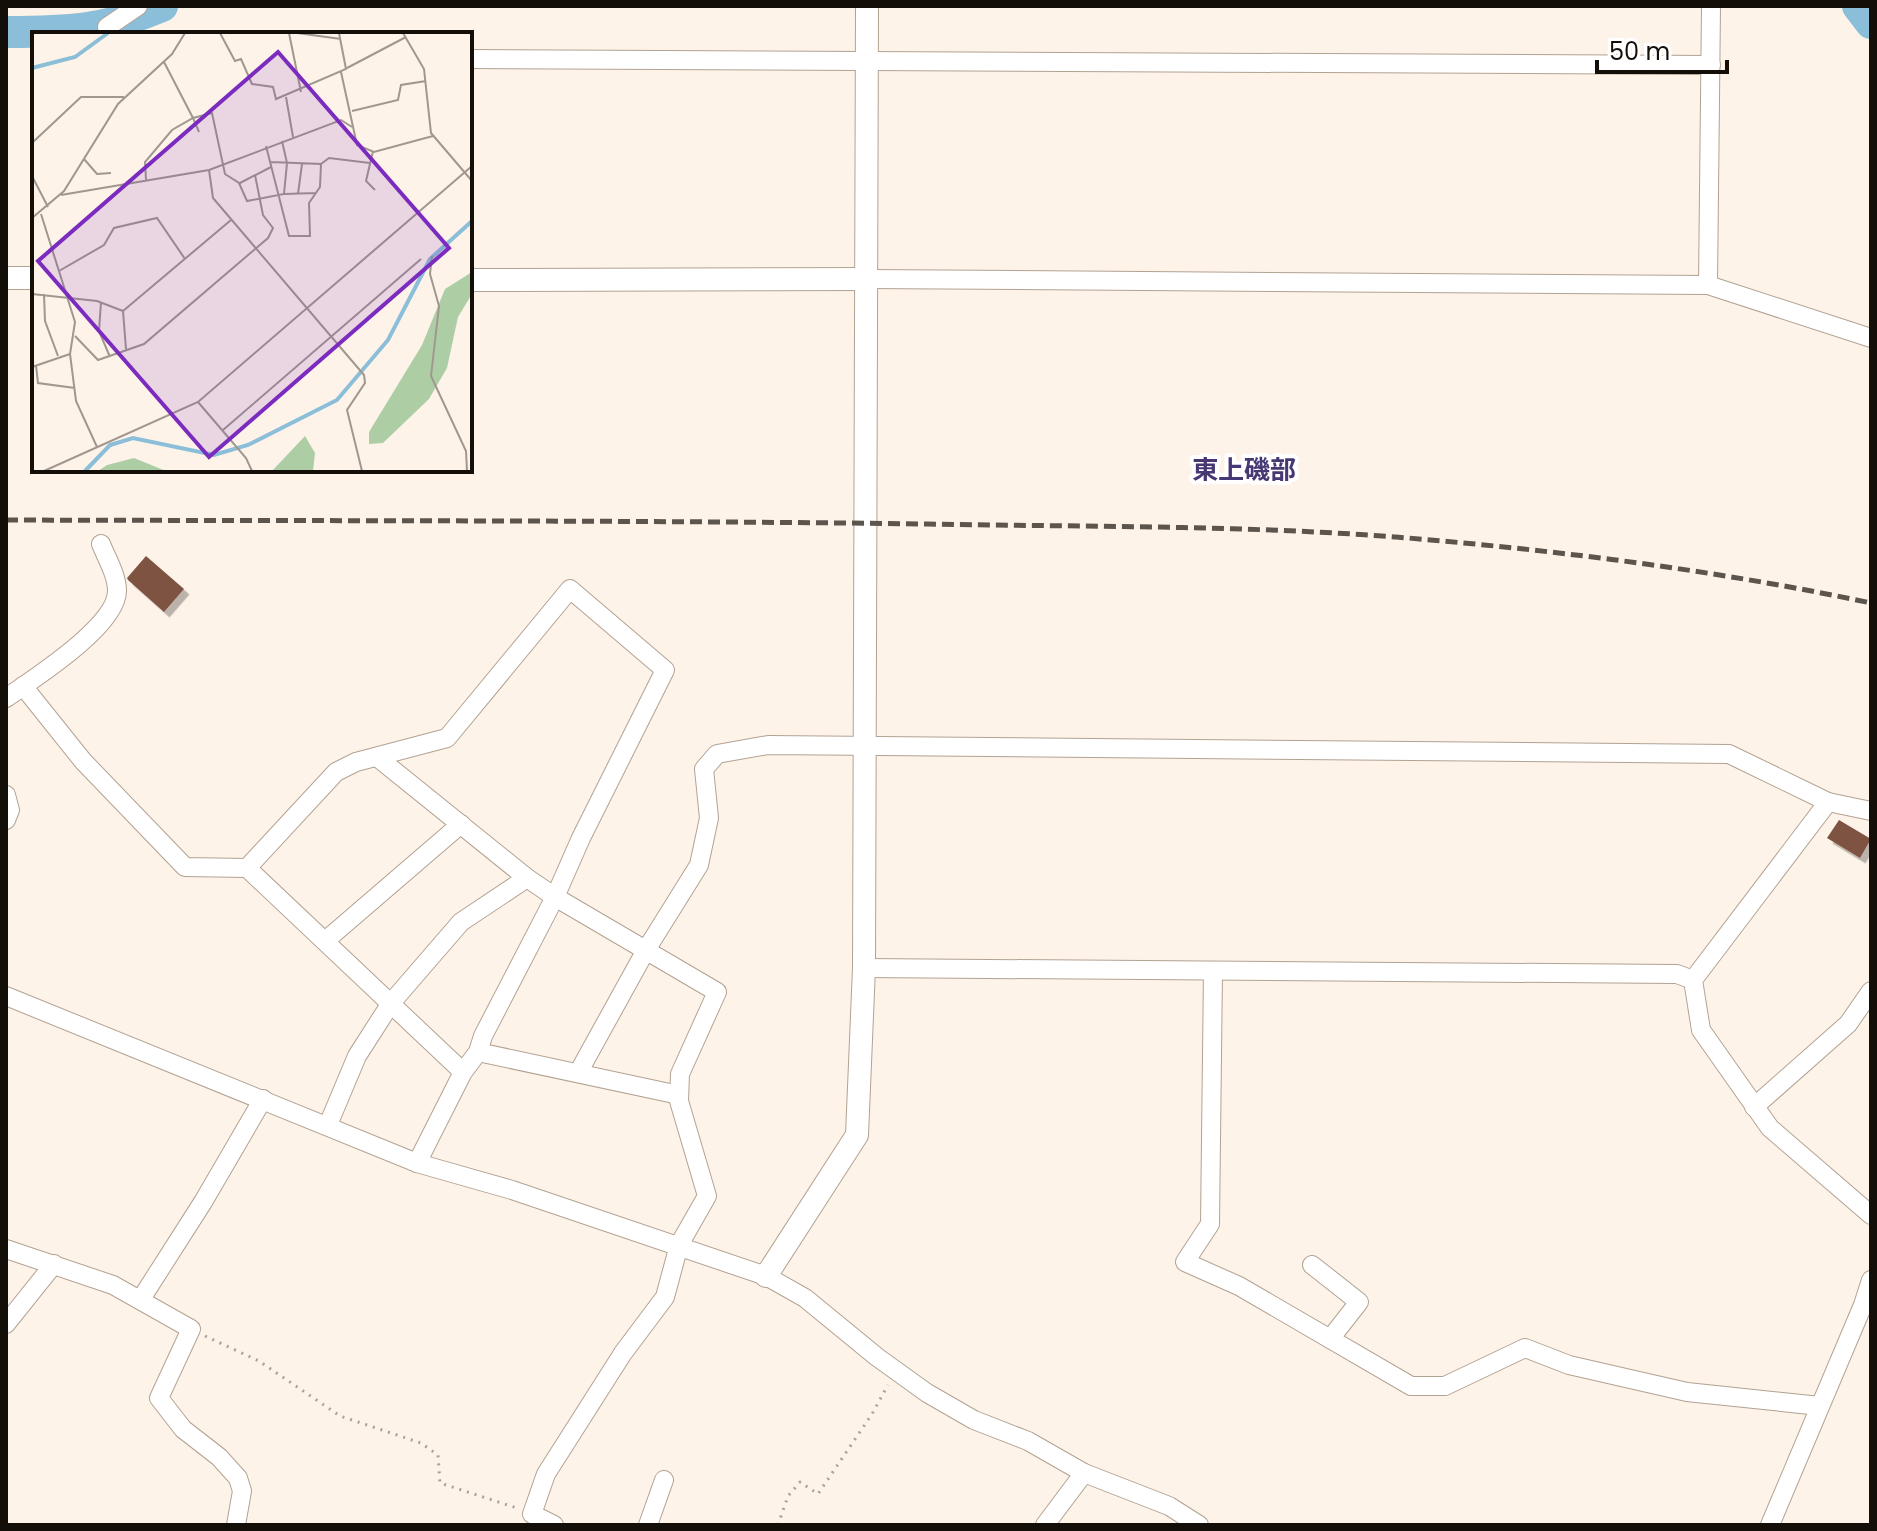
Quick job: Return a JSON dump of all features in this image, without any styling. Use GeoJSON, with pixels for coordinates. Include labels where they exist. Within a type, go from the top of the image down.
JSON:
{"type":"FeatureCollection","features":[{"type":"Feature","properties":{"kind":"street"},"geometry":{"type":"LineString","coordinates":[[107,27],[138,6]]}},
{"type":"Feature","properties":{"kind":"street"},"geometry":{"type":"LineString","coordinates":[[766,1276],[857,1135],[864,968],[867,6]]}},
{"type":"Feature","properties":{"kind":"street"},"geometry":{"type":"LineString","coordinates":[[1708,285],[1711,6]]}},
{"type":"Feature","properties":{"kind":"street"},"geometry":{"type":"LineString","coordinates":[[472,59],[1711,65]]}},
{"type":"Feature","properties":{"kind":"street"},"geometry":{"type":"LineString","coordinates":[[6,278],[32,278]]}},
{"type":"Feature","properties":{"kind":"street"},"geometry":{"type":"LineString","coordinates":[[472,280],[865,279],[1708,285],[1871,338]]}},
{"type":"Feature","properties":{"kind":"street"},"geometry":{"type":"LineString","coordinates":[[6,698],[91,634],[106,617],[117,595],[114,575],[101,544]]}},
{"type":"Feature","properties":{"kind":"street"},"geometry":{"type":"LineString","coordinates":[[247,868],[336,772],[356,762],[447,738],[570,589],[665,670],[555,897],[483,1036],[478,1052],[463,1072],[417,1163]]}},
{"type":"Feature","properties":{"kind":"street"},"geometry":{"type":"LineString","coordinates":[[23,686],[83,761],[185,867],[247,868],[463,1072]]}},
{"type":"Feature","properties":{"kind":"street"},"geometry":{"type":"LineString","coordinates":[[578,1073],[646,950],[699,865],[709,818],[704,769],[717,754],[768,745],[1729,754],[1828,802],[1871,811]]}},
{"type":"Feature","properties":{"kind":"street"},"geometry":{"type":"LineString","coordinates":[[377,757],[527,878],[717,992],[680,1074],[679,1101],[707,1196],[679,1245],[665,1297],[623,1353],[546,1474],[532,1514],[554,1525]]}},
{"type":"Feature","properties":{"kind":"street"},"geometry":{"type":"LineString","coordinates":[[6,795],[10,810],[6,820]]}},
{"type":"Feature","properties":{"kind":"street"},"geometry":{"type":"LineString","coordinates":[[1828,802],[1693,980],[1701,1030],[1754,1107],[1770,1128],[1871,1215]]}},
{"type":"Feature","properties":{"kind":"street"},"geometry":{"type":"LineString","coordinates":[[325,941],[461,824]]}},
{"type":"Feature","properties":{"kind":"street"},"geometry":{"type":"LineString","coordinates":[[328,1125],[357,1056],[391,1003],[461,922],[527,878]]}},
{"type":"Feature","properties":{"kind":"street"},"geometry":{"type":"LineString","coordinates":[[864,968],[1677,974],[1693,980]]}},
{"type":"Feature","properties":{"kind":"street"},"geometry":{"type":"LineString","coordinates":[[1213,971],[1210,1224],[1185,1262],[1239,1286],[1411,1386],[1445,1386],[1525,1348],[1569,1365],[1687,1392],[1820,1406]]}},
{"type":"Feature","properties":{"kind":"street"},"geometry":{"type":"LineString","coordinates":[[1754,1107],[1848,1024],[1871,991]]}},
{"type":"Feature","properties":{"kind":"street"},"geometry":{"type":"LineString","coordinates":[[6,996],[417,1163],[526,1195],[766,1276],[805,1298],[927,1393],[974,1420],[1028,1441],[1084,1473],[1169,1506],[1199,1525]]}},
{"type":"Feature","properties":{"kind":"street"},"geometry":{"type":"LineString","coordinates":[[478,1052],[679,1095]]}},
{"type":"Feature","properties":{"kind":"street"},"geometry":{"type":"LineString","coordinates":[[141,1299],[203,1202],[263,1099]]}},
{"type":"Feature","properties":{"kind":"street"},"geometry":{"type":"LineString","coordinates":[[6,1249],[92,1276],[141,1299],[191,1329],[159,1398],[183,1429],[219,1457],[238,1478],[242,1491],[236,1525]]}},
{"type":"Feature","properties":{"kind":"street"},"geometry":{"type":"LineString","coordinates":[[6,1324],[54,1264]]}},
{"type":"Feature","properties":{"kind":"street"},"geometry":{"type":"LineString","coordinates":[[1312,1265],[1359,1302],[1330,1339]]}},
{"type":"Feature","properties":{"kind":"street"},"geometry":{"type":"LineString","coordinates":[[1770,1525],[1871,1280]]}},
{"type":"Feature","properties":{"kind":"street"},"geometry":{"type":"LineString","coordinates":[[1045,1525],[1084,1473]]}},
{"type":"Feature","properties":{"kind":"street"},"geometry":{"type":"LineString","coordinates":[[648,1525],[664,1480]]}},
{"type":"Feature","properties":{"kind":"path"},"geometry":{"type":"LineString","coordinates":[[191,1329],[259,1361],[340,1416],[421,1443],[438,1455],[440,1483],[532,1514]]}},
{"type":"Feature","properties":{"kind":"path"},"geometry":{"type":"LineString","coordinates":[[778,1525],[788,1496],[800,1482],[818,1494],[872,1414],[896,1371]]}},
{"type":"Feature","properties":{"kind":"building"},"geometry":{"type":"Polygon","coordinates":[[[146,556],[184,589],[164,612],[127,578],[146,556]]]}},
{"type":"Feature","properties":{"kind":"building"},"geometry":{"type":"Polygon","coordinates":[[[1839,820],[1871,839],[1860,858],[1827,838],[1839,820]]]}},
{"type":"Feature","properties":{"kind":"waterway"},"geometry":{"type":"LineString","coordinates":[[6,32],[86,28],[122,21],[162,6]]}},
{"type":"Feature","properties":{"kind":"waterway"},"geometry":{"type":"LineString","coordinates":[[1858,6],[1871,23]]}},
{"type":"Feature","properties":{"kind":"railway"},"geometry":{"type":"LineString","coordinates":[[6,520],[582,521],[1279,530],[1396,537],[1575,555],[1694,571],[1871,603]]}},
{"type":"Feature","properties":{"kind":"district","name":"東上磯部"},"geometry":{"type":"Point","coordinates":[1244,470]}}]}
